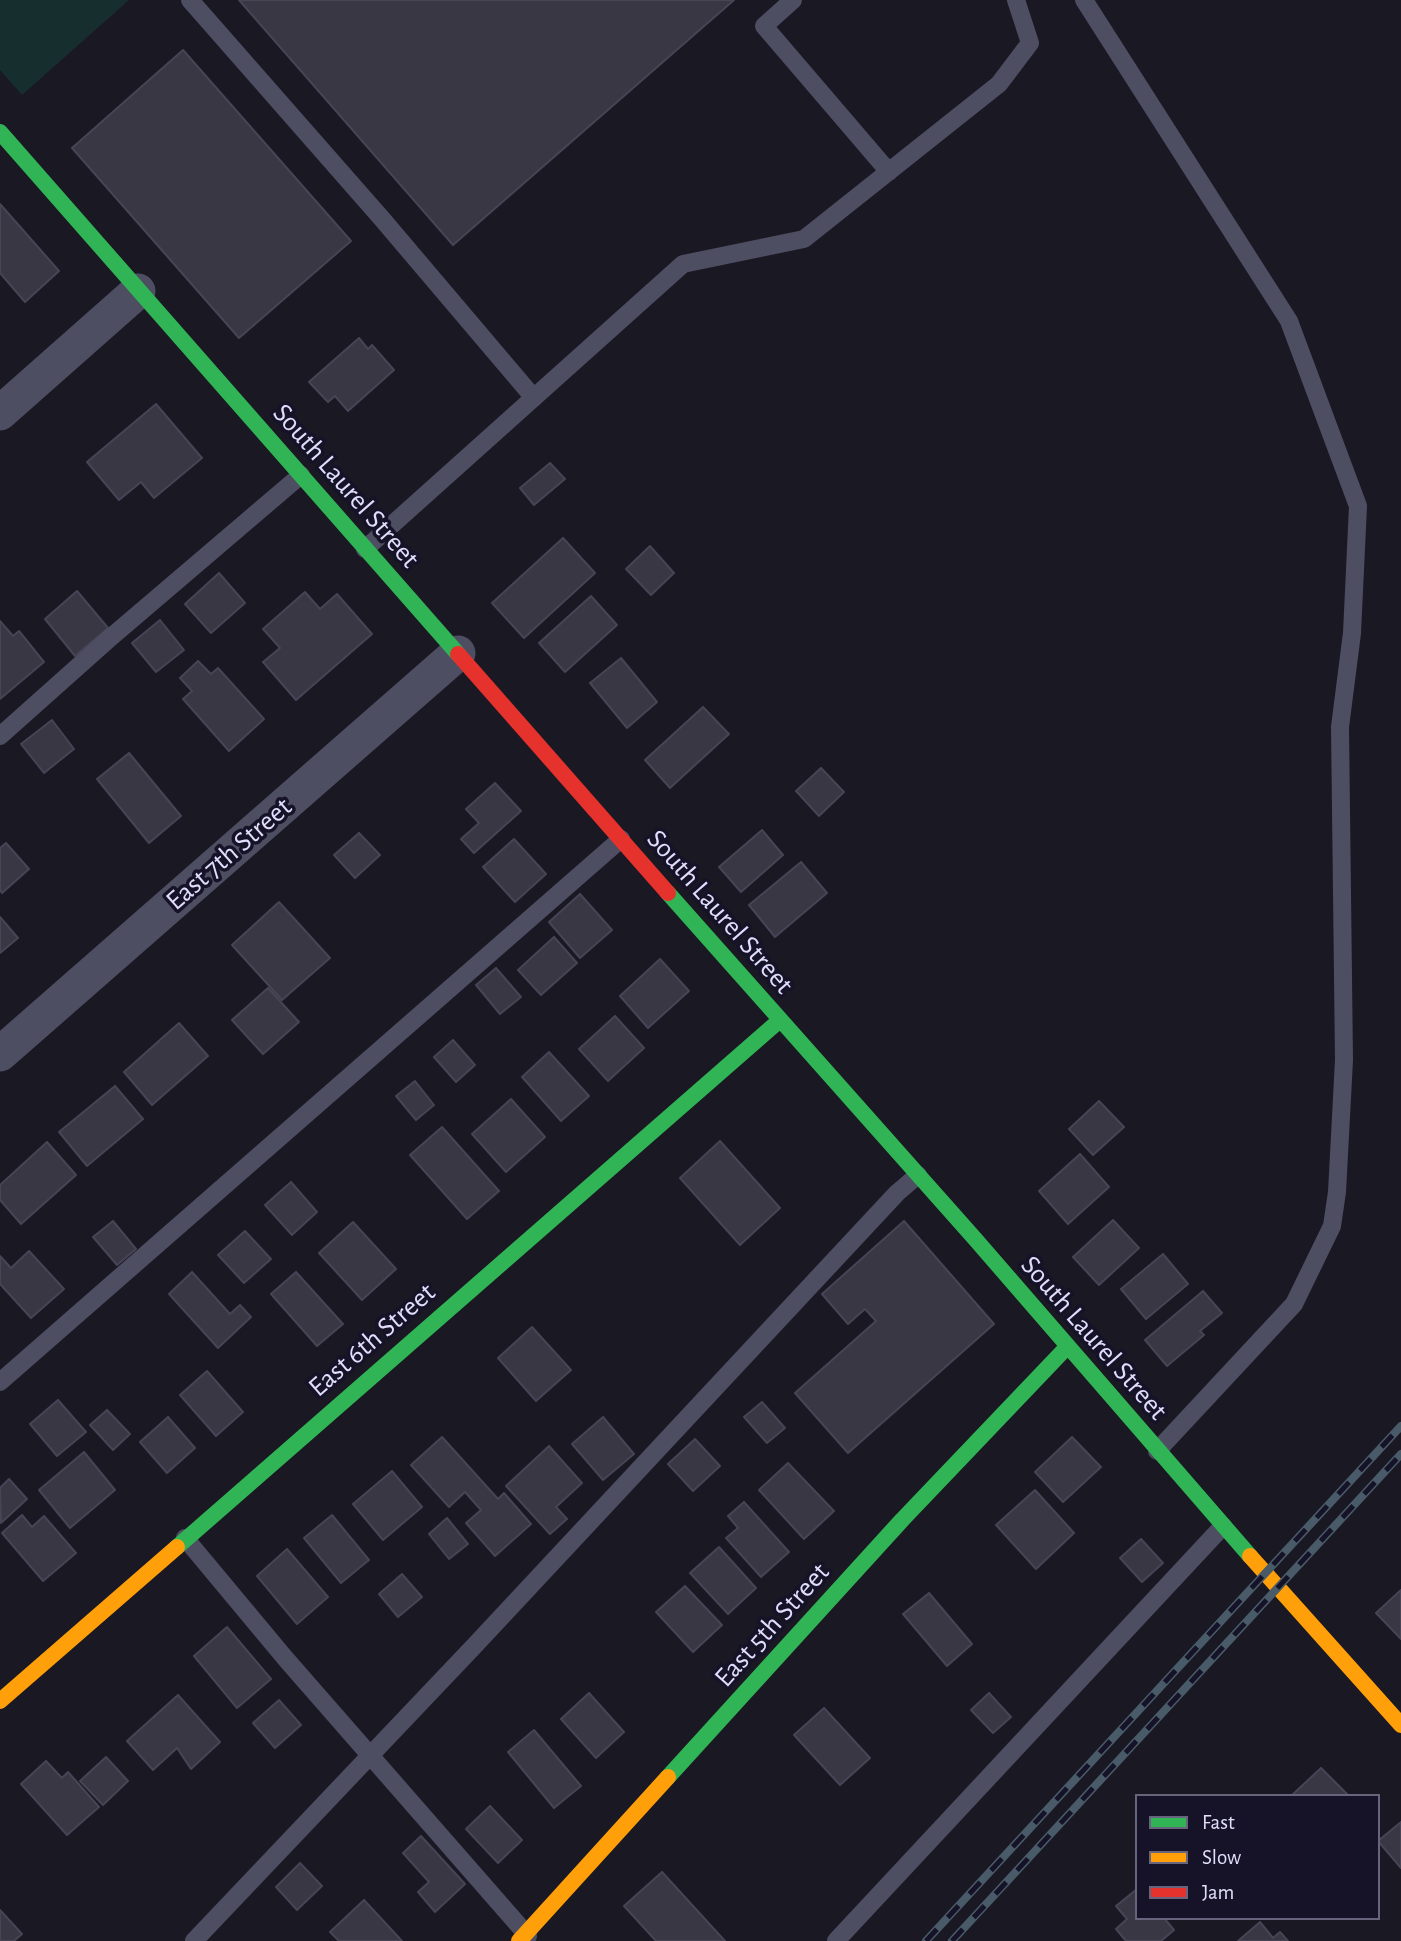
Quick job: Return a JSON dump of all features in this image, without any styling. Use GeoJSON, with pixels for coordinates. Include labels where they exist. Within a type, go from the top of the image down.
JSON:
{"type":"FeatureCollection","features":[{"type":"Feature","properties":{"kind":"street","name":"South Laurel Street"},"geometry":{"type":"LineString","coordinates":[[0,132],[779,1020],[976,1240],[1157,1451],[1401,1725]]}},
{"type":"Feature","properties":{"kind":"street"},"geometry":{"type":"LineString","coordinates":[[0,413],[138,291]]}},
{"type":"Feature","properties":{"kind":"street","name":"East 7th Street"},"geometry":{"type":"LineString","coordinates":[[0,1054],[458,653]]}},
{"type":"Feature","properties":{"kind":"street","name":"East 6th Street"},"geometry":{"type":"LineString","coordinates":[[0,1700],[779,1020]]}},
{"type":"Feature","properties":{"kind":"street","name":"East 5th Street"},"geometry":{"type":"LineString","coordinates":[[526,1939],[902,1520],[1067,1347]]}},
{"type":"Feature","properties":{"kind":"lane"},"geometry":{"type":"LineString","coordinates":[[190,0],[383,220],[534,398]]}},
{"type":"Feature","properties":{"kind":"lane"},"geometry":{"type":"LineString","coordinates":[[793,0],[764,26],[889,172]]}},
{"type":"Feature","properties":{"kind":"lane"},"geometry":{"type":"LineString","coordinates":[[365,550],[684,264],[804,239],[999,84],[1030,43],[1016,0]]}},
{"type":"Feature","properties":{"kind":"lane"},"geometry":{"type":"LineString","coordinates":[[1084,0],[1289,321],[1358,506],[1352,633],[1340,727],[1344,1060],[1337,1192],[1332,1227],[1294,1304],[1157,1451]]}},
{"type":"Feature","properties":{"kind":"lane"},"geometry":{"type":"LineString","coordinates":[[0,736],[300,475]]}},
{"type":"Feature","properties":{"kind":"lane"},"geometry":{"type":"LineString","coordinates":[[0,1382],[621,839]]}},
{"type":"Feature","properties":{"kind":"lane"},"geometry":{"type":"LineString","coordinates":[[194,1941],[897,1193],[918,1175]]}},
{"type":"Feature","properties":{"kind":"lane"},"geometry":{"type":"LineString","coordinates":[[836,1941],[1223,1526]]}},
{"type":"Feature","properties":{"kind":"lane"},"geometry":{"type":"LineString","coordinates":[[186,1538],[526,1939]]}},
{"type":"Feature","properties":{"kind":"green space"},"geometry":{"type":"Polygon","coordinates":[[[0,0],[129,0],[22,95],[0,70],[0,0]]]}},
{"type":"Feature","properties":{"kind":"building"},"geometry":{"type":"Polygon","coordinates":[[[239,0],[734,0],[453,245],[239,0]]]}},
{"type":"Feature","properties":{"kind":"building"},"geometry":{"type":"Polygon","coordinates":[[[183,50],[351,241],[239,338],[72,148],[183,50]]]}},
{"type":"Feature","properties":{"kind":"building"},"geometry":{"type":"Polygon","coordinates":[[[0,204],[59,271],[25,302],[0,273],[0,204]]]}},
{"type":"Feature","properties":{"kind":"building"},"geometry":{"type":"Polygon","coordinates":[[[359,338],[368,349],[372,345],[394,370],[348,411],[335,396],[328,402],[309,382],[359,338]]]}},
{"type":"Feature","properties":{"kind":"building"},"geometry":{"type":"Polygon","coordinates":[[[156,404],[202,458],[154,498],[141,482],[119,500],[87,462],[156,404]]]}},
{"type":"Feature","properties":{"kind":"building"},"geometry":{"type":"Polygon","coordinates":[[[550,463],[565,479],[534,505],[520,488],[550,463]]]}},
{"type":"Feature","properties":{"kind":"building"},"geometry":{"type":"Polygon","coordinates":[[[563,538],[595,573],[524,638],[492,603],[563,538]]]}},
{"type":"Feature","properties":{"kind":"building"},"geometry":{"type":"Polygon","coordinates":[[[650,546],[674,573],[651,595],[626,569],[650,546]]]}},
{"type":"Feature","properties":{"kind":"building"},"geometry":{"type":"Polygon","coordinates":[[[219,573],[245,603],[211,633],[185,604],[219,573]]]}},
{"type":"Feature","properties":{"kind":"building"},"geometry":{"type":"Polygon","coordinates":[[[77,591],[108,628],[75,656],[45,619],[77,591]]]}},
{"type":"Feature","properties":{"kind":"building"},"geometry":{"type":"Polygon","coordinates":[[[305,592],[320,609],[337,594],[372,634],[296,700],[263,662],[280,648],[263,629],[305,592]]]}},
{"type":"Feature","properties":{"kind":"building"},"geometry":{"type":"Polygon","coordinates":[[[591,596],[617,625],[565,672],[539,643],[591,596]]]}},
{"type":"Feature","properties":{"kind":"building"},"geometry":{"type":"Polygon","coordinates":[[[160,620],[184,650],[156,672],[132,643],[160,620]]]}},
{"type":"Feature","properties":{"kind":"building"},"geometry":{"type":"Polygon","coordinates":[[[0,621],[13,636],[19,631],[44,662],[0,699],[0,621]]]}},
{"type":"Feature","properties":{"kind":"building"},"geometry":{"type":"Polygon","coordinates":[[[621,658],[657,702],[627,728],[590,683],[621,658]]]}},
{"type":"Feature","properties":{"kind":"building"},"geometry":{"type":"Polygon","coordinates":[[[198,661],[211,674],[218,668],[264,719],[229,751],[183,699],[192,691],[180,678],[198,661]]]}},
{"type":"Feature","properties":{"kind":"building"},"geometry":{"type":"Polygon","coordinates":[[[703,707],[729,734],[670,788],[645,760],[703,707]]]}},
{"type":"Feature","properties":{"kind":"building"},"geometry":{"type":"Polygon","coordinates":[[[52,720],[74,749],[44,773],[21,744],[52,720]]]}},
{"type":"Feature","properties":{"kind":"building"},"geometry":{"type":"Polygon","coordinates":[[[129,753],[181,816],[149,843],[97,779],[129,753]]]}},
{"type":"Feature","properties":{"kind":"building"},"geometry":{"type":"Polygon","coordinates":[[[821,768],[844,792],[819,816],[796,791],[821,768]]]}},
{"type":"Feature","properties":{"kind":"building"},"geometry":{"type":"Polygon","coordinates":[[[495,783],[521,811],[474,853],[461,839],[479,823],[466,809],[495,783]]]}},
{"type":"Feature","properties":{"kind":"building"},"geometry":{"type":"Polygon","coordinates":[[[762,830],[783,855],[741,892],[719,867],[762,830]]]}},
{"type":"Feature","properties":{"kind":"building"},"geometry":{"type":"Polygon","coordinates":[[[359,833],[380,855],[355,878],[334,855],[359,833]]]}},
{"type":"Feature","properties":{"kind":"building"},"geometry":{"type":"Polygon","coordinates":[[[514,839],[546,874],[515,902],[483,867],[514,839]]]}},
{"type":"Feature","properties":{"kind":"building"},"geometry":{"type":"Polygon","coordinates":[[[6,843],[29,869],[2,893],[0,848],[6,843]]]}},
{"type":"Feature","properties":{"kind":"building"},"geometry":{"type":"Polygon","coordinates":[[[801,862],[827,893],[775,937],[749,905],[801,862]]]}},
{"type":"Feature","properties":{"kind":"building"},"geometry":{"type":"Polygon","coordinates":[[[580,894],[612,930],[580,958],[549,922],[580,894]]]}},
{"type":"Feature","properties":{"kind":"building"},"geometry":{"type":"Polygon","coordinates":[[[279,902],[330,958],[282,1000],[232,945],[279,902]]]}},
{"type":"Feature","properties":{"kind":"building"},"geometry":{"type":"Polygon","coordinates":[[[0,917],[18,938],[0,953],[0,917]]]}},
{"type":"Feature","properties":{"kind":"building"},"geometry":{"type":"Polygon","coordinates":[[[554,937],[577,963],[541,995],[518,970],[554,937]]]}},
{"type":"Feature","properties":{"kind":"building"},"geometry":{"type":"Polygon","coordinates":[[[660,959],[689,991],[648,1028],[620,996],[660,959]]]}},
{"type":"Feature","properties":{"kind":"building"},"geometry":{"type":"Polygon","coordinates":[[[496,968],[521,997],[500,1014],[476,985],[496,968]]]}},
{"type":"Feature","properties":{"kind":"building"},"geometry":{"type":"Polygon","coordinates":[[[268,988],[299,1022],[263,1054],[232,1020],[268,988]]]}},
{"type":"Feature","properties":{"kind":"building"},"geometry":{"type":"Polygon","coordinates":[[[615,1016],[644,1048],[608,1081],[579,1049],[615,1016]]]}},
{"type":"Feature","properties":{"kind":"building"},"geometry":{"type":"Polygon","coordinates":[[[179,1023],[208,1056],[152,1105],[124,1072],[179,1023]]]}},
{"type":"Feature","properties":{"kind":"building"},"geometry":{"type":"Polygon","coordinates":[[[453,1040],[475,1065],[456,1082],[434,1057],[453,1040]]]}},
{"type":"Feature","properties":{"kind":"building"},"geometry":{"type":"Polygon","coordinates":[[[549,1052],[589,1096],[561,1121],[522,1077],[549,1052]]]}},
{"type":"Feature","properties":{"kind":"building"},"geometry":{"type":"Polygon","coordinates":[[[415,1081],[434,1105],[416,1120],[396,1096],[415,1081]]]}},
{"type":"Feature","properties":{"kind":"building"},"geometry":{"type":"Polygon","coordinates":[[[115,1086],[143,1119],[87,1166],[59,1132],[115,1086]]]}},
{"type":"Feature","properties":{"kind":"building"},"geometry":{"type":"Polygon","coordinates":[[[511,1099],[545,1137],[506,1172],[472,1134],[511,1099]]]}},
{"type":"Feature","properties":{"kind":"building"},"geometry":{"type":"Polygon","coordinates":[[[1099,1101],[1124,1127],[1093,1155],[1069,1129],[1099,1101]]]}},
{"type":"Feature","properties":{"kind":"building"},"geometry":{"type":"Polygon","coordinates":[[[442,1127],[499,1191],[467,1219],[410,1155],[442,1127]]]}},
{"type":"Feature","properties":{"kind":"building"},"geometry":{"type":"Polygon","coordinates":[[[720,1141],[780,1208],[740,1245],[680,1178],[720,1141]]]}},
{"type":"Feature","properties":{"kind":"building"},"geometry":{"type":"Polygon","coordinates":[[[47,1142],[76,1175],[21,1224],[0,1200],[0,1185],[47,1142]]]}},
{"type":"Feature","properties":{"kind":"building"},"geometry":{"type":"Polygon","coordinates":[[[1080,1154],[1109,1187],[1068,1224],[1039,1191],[1080,1154]]]}},
{"type":"Feature","properties":{"kind":"building"},"geometry":{"type":"Polygon","coordinates":[[[291,1182],[317,1212],[292,1235],[265,1205],[291,1182]]]}},
{"type":"Feature","properties":{"kind":"building"},"geometry":{"type":"Polygon","coordinates":[[[1113,1220],[1139,1248],[1099,1285],[1073,1257],[1113,1220]]]}},
{"type":"Feature","properties":{"kind":"building"},"geometry":{"type":"Polygon","coordinates":[[[113,1221],[136,1249],[117,1265],[93,1237],[113,1221]]]}},
{"type":"Feature","properties":{"kind":"building"},"geometry":{"type":"Polygon","coordinates":[[[904,1221],[994,1324],[848,1453],[795,1393],[876,1321],[865,1309],[848,1324],[822,1294],[904,1221]]]}},
{"type":"Feature","properties":{"kind":"building"},"geometry":{"type":"Polygon","coordinates":[[[353,1222],[396,1269],[362,1300],[319,1253],[353,1222]]]}},
{"type":"Feature","properties":{"kind":"building"},"geometry":{"type":"Polygon","coordinates":[[[245,1231],[271,1259],[244,1283],[218,1255],[245,1231]]]}},
{"type":"Feature","properties":{"kind":"building"},"geometry":{"type":"Polygon","coordinates":[[[29,1251],[64,1289],[31,1318],[0,1284],[0,1256],[11,1268],[29,1251]]]}},
{"type":"Feature","properties":{"kind":"building"},"geometry":{"type":"Polygon","coordinates":[[[1163,1254],[1188,1284],[1146,1319],[1121,1289],[1163,1254]]]}},
{"type":"Feature","properties":{"kind":"building"},"geometry":{"type":"Polygon","coordinates":[[[192,1272],[230,1314],[240,1305],[251,1317],[218,1348],[169,1294],[192,1272]]]}},
{"type":"Feature","properties":{"kind":"building"},"geometry":{"type":"Polygon","coordinates":[[[296,1272],[343,1324],[317,1346],[271,1294],[296,1272]]]}},
{"type":"Feature","properties":{"kind":"building"},"geometry":{"type":"Polygon","coordinates":[[[1203,1291],[1222,1313],[1200,1331],[1204,1335],[1167,1366],[1145,1340],[1203,1291]]]}},
{"type":"Feature","properties":{"kind":"building"},"geometry":{"type":"Polygon","coordinates":[[[532,1327],[571,1370],[536,1401],[498,1358],[532,1327]]]}},
{"type":"Feature","properties":{"kind":"building"},"geometry":{"type":"Polygon","coordinates":[[[207,1371],[243,1412],[216,1436],[180,1395],[207,1371]]]}},
{"type":"Feature","properties":{"kind":"building"},"geometry":{"type":"Polygon","coordinates":[[[58,1400],[86,1432],[57,1456],[30,1424],[58,1400]]]}},
{"type":"Feature","properties":{"kind":"building"},"geometry":{"type":"Polygon","coordinates":[[[762,1402],[785,1428],[767,1443],[744,1417],[762,1402]]]}},
{"type":"Feature","properties":{"kind":"building"},"geometry":{"type":"Polygon","coordinates":[[[107,1410],[130,1434],[113,1450],[90,1425],[107,1410]]]}},
{"type":"Feature","properties":{"kind":"building"},"geometry":{"type":"Polygon","coordinates":[[[168,1417],[195,1448],[167,1473],[140,1442],[168,1417]]]}},
{"type":"Feature","properties":{"kind":"building"},"geometry":{"type":"Polygon","coordinates":[[[603,1417],[634,1454],[603,1480],[572,1444],[603,1417]]]}},
{"type":"Feature","properties":{"kind":"building"},"geometry":{"type":"Polygon","coordinates":[[[442,1437],[498,1499],[504,1493],[531,1524],[495,1556],[466,1523],[481,1510],[465,1492],[449,1507],[411,1465],[442,1437]]]}},
{"type":"Feature","properties":{"kind":"building"},"geometry":{"type":"Polygon","coordinates":[[[1072,1437],[1101,1467],[1063,1502],[1035,1472],[1072,1437]]]}},
{"type":"Feature","properties":{"kind":"building"},"geometry":{"type":"Polygon","coordinates":[[[695,1439],[720,1466],[693,1491],[668,1464],[695,1439]]]}},
{"type":"Feature","properties":{"kind":"building"},"geometry":{"type":"Polygon","coordinates":[[[549,1446],[582,1483],[556,1507],[567,1519],[550,1534],[506,1486],[549,1446]]]}},
{"type":"Feature","properties":{"kind":"building"},"geometry":{"type":"Polygon","coordinates":[[[84,1452],[115,1490],[70,1528],[39,1490],[84,1452]]]}},
{"type":"Feature","properties":{"kind":"building"},"geometry":{"type":"Polygon","coordinates":[[[788,1463],[834,1511],[804,1539],[759,1490],[788,1463]]]}},
{"type":"Feature","properties":{"kind":"building"},"geometry":{"type":"Polygon","coordinates":[[[392,1471],[422,1507],[383,1540],[353,1504],[392,1471]]]}},
{"type":"Feature","properties":{"kind":"building"},"geometry":{"type":"Polygon","coordinates":[[[9,1479],[27,1499],[1,1523],[0,1488],[9,1479]]]}},
{"type":"Feature","properties":{"kind":"building"},"geometry":{"type":"Polygon","coordinates":[[[1035,1490],[1074,1533],[1036,1569],[996,1525],[1035,1490]]]}},
{"type":"Feature","properties":{"kind":"building"},"geometry":{"type":"Polygon","coordinates":[[[744,1502],[789,1552],[761,1577],[726,1538],[738,1528],[728,1516],[744,1502]]]}},
{"type":"Feature","properties":{"kind":"building"},"geometry":{"type":"Polygon","coordinates":[[[22,1515],[32,1527],[44,1516],[76,1553],[43,1581],[2,1533],[22,1515]]]}},
{"type":"Feature","properties":{"kind":"building"},"geometry":{"type":"Polygon","coordinates":[[[332,1515],[369,1560],[341,1583],[304,1538],[332,1515]]]}},
{"type":"Feature","properties":{"kind":"building"},"geometry":{"type":"Polygon","coordinates":[[[447,1518],[468,1544],[449,1559],[429,1534],[447,1518]]]}},
{"type":"Feature","properties":{"kind":"building"},"geometry":{"type":"Polygon","coordinates":[[[1141,1539],[1163,1563],[1142,1582],[1120,1558],[1141,1539]]]}},
{"type":"Feature","properties":{"kind":"building"},"geometry":{"type":"Polygon","coordinates":[[[719,1547],[756,1588],[728,1614],[690,1573],[719,1547]]]}},
{"type":"Feature","properties":{"kind":"building"},"geometry":{"type":"Polygon","coordinates":[[[287,1549],[328,1597],[297,1624],[257,1576],[287,1549]]]}},
{"type":"Feature","properties":{"kind":"building"},"geometry":{"type":"Polygon","coordinates":[[[402,1574],[422,1597],[398,1617],[379,1594],[402,1574]]]}},
{"type":"Feature","properties":{"kind":"building"},"geometry":{"type":"Polygon","coordinates":[[[685,1586],[722,1625],[693,1652],[656,1612],[685,1586]]]}},
{"type":"Feature","properties":{"kind":"building"},"geometry":{"type":"Polygon","coordinates":[[[1401,1590],[1401,1639],[1376,1613],[1401,1590]]]}},
{"type":"Feature","properties":{"kind":"building"},"geometry":{"type":"Polygon","coordinates":[[[929,1593],[972,1644],[947,1666],[903,1614],[929,1593]]]}},
{"type":"Feature","properties":{"kind":"building"},"geometry":{"type":"Polygon","coordinates":[[[227,1627],[271,1679],[237,1708],[194,1656],[227,1627]]]}},
{"type":"Feature","properties":{"kind":"building"},"geometry":{"type":"Polygon","coordinates":[[[589,1693],[624,1732],[596,1758],[561,1719],[589,1693]]]}},
{"type":"Feature","properties":{"kind":"building"},"geometry":{"type":"Polygon","coordinates":[[[989,1693],[1011,1717],[993,1733],[971,1710],[989,1693]]]}},
{"type":"Feature","properties":{"kind":"building"},"geometry":{"type":"Polygon","coordinates":[[[178,1695],[220,1742],[191,1769],[177,1748],[153,1770],[127,1741],[178,1695]]]}},
{"type":"Feature","properties":{"kind":"building"},"geometry":{"type":"Polygon","coordinates":[[[279,1700],[301,1725],[275,1748],[253,1723],[279,1700]]]}},
{"type":"Feature","properties":{"kind":"building"},"geometry":{"type":"Polygon","coordinates":[[[824,1708],[870,1758],[840,1785],[794,1735],[824,1708]]]}},
{"type":"Feature","properties":{"kind":"building"},"geometry":{"type":"Polygon","coordinates":[[[534,1730],[581,1786],[554,1808],[508,1752],[534,1730]]]}},
{"type":"Feature","properties":{"kind":"building"},"geometry":{"type":"Polygon","coordinates":[[[106,1757],[128,1781],[103,1805],[80,1781],[106,1757]]]}},
{"type":"Feature","properties":{"kind":"building"},"geometry":{"type":"Polygon","coordinates":[[[46,1761],[62,1778],[68,1772],[99,1807],[67,1835],[21,1784],[46,1761]]]}},
{"type":"Feature","properties":{"kind":"building"},"geometry":{"type":"Polygon","coordinates":[[[1321,1768],[1347,1794],[1293,1794],[1321,1768]]]}},
{"type":"Feature","properties":{"kind":"building"},"geometry":{"type":"Polygon","coordinates":[[[490,1806],[522,1840],[498,1863],[466,1829],[490,1806]]]}},
{"type":"Feature","properties":{"kind":"building"},"geometry":{"type":"Polygon","coordinates":[[[1401,1822],[1401,1868],[1380,1843],[1380,1839],[1401,1822]]]}},
{"type":"Feature","properties":{"kind":"building"},"geometry":{"type":"Polygon","coordinates":[[[421,1836],[465,1884],[435,1912],[418,1892],[429,1882],[403,1853],[421,1836]]]}},
{"type":"Feature","properties":{"kind":"building"},"geometry":{"type":"Polygon","coordinates":[[[300,1863],[322,1886],[297,1910],[276,1887],[300,1863]]]}},
{"type":"Feature","properties":{"kind":"building"},"geometry":{"type":"Polygon","coordinates":[[[662,1872],[725,1941],[656,1941],[624,1906],[662,1872]]]}},
{"type":"Feature","properties":{"kind":"building"},"geometry":{"type":"Polygon","coordinates":[[[1135,1891],[1135,1920],[1166,1920],[1174,1930],[1161,1941],[1126,1941],[1116,1929],[1127,1919],[1116,1906],[1135,1891]]]}},
{"type":"Feature","properties":{"kind":"building"},"geometry":{"type":"Polygon","coordinates":[[[364,1900],[402,1941],[339,1941],[330,1932],[364,1900]]]}},
{"type":"Feature","properties":{"kind":"building"},"geometry":{"type":"Polygon","coordinates":[[[0,1910],[22,1934],[14,1941],[0,1941],[0,1910]]]}},
{"type":"Feature","properties":{"kind":"building"},"geometry":{"type":"Polygon","coordinates":[[[1260,1922],[1273,1938],[1280,1932],[1288,1941],[1238,1941],[1260,1922]]]}},
{"type":"Feature","properties":{"kind":"railway"},"geometry":{"type":"LineString","coordinates":[[926,1941],[1401,1426]]}},
{"type":"Feature","properties":{"kind":"railway"},"geometry":{"type":"LineString","coordinates":[[952,1941],[1401,1454]]}},
{"type":"Feature","properties":{"kind":"traffic: fast"},"geometry":{"type":"LineString","coordinates":[[0,132],[458,654]]}},
{"type":"Feature","properties":{"kind":"traffic: fast"},"geometry":{"type":"LineString","coordinates":[[668,893],[976,1240],[1250,1556]]}},
{"type":"Feature","properties":{"kind":"traffic: fast"},"geometry":{"type":"LineString","coordinates":[[177,1547],[780,1020]]}},
{"type":"Feature","properties":{"kind":"traffic: fast"},"geometry":{"type":"LineString","coordinates":[[668,1777],[902,1520],[1067,1347]]}},
{"type":"Feature","properties":{"kind":"traffic: slow"},"geometry":{"type":"LineString","coordinates":[[0,1701],[177,1547]]}},
{"type":"Feature","properties":{"kind":"traffic: slow"},"geometry":{"type":"LineString","coordinates":[[1250,1556],[1401,1725]]}},
{"type":"Feature","properties":{"kind":"traffic: slow"},"geometry":{"type":"LineString","coordinates":[[519,1941],[668,1777]]}},
{"type":"Feature","properties":{"kind":"traffic: jam"},"geometry":{"type":"LineString","coordinates":[[458,654],[668,893]]}}]}
